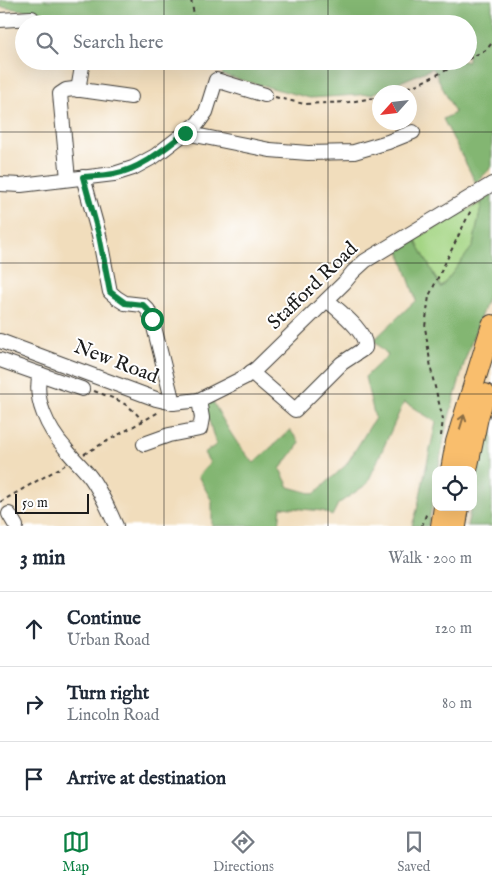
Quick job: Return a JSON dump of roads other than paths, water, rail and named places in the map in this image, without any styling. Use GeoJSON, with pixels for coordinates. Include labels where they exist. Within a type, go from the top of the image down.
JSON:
{"type":"FeatureCollection","features":[{"type":"Feature","properties":{"kind":"highway"},"geometry":{"type":"LineString","coordinates":[[452,466],[456,442],[492,325]]}},
{"type":"Feature","properties":{"kind":"highway"},"geometry":{"type":"LineString","coordinates":[[468,466],[478,417],[492,373]]}},
{"type":"Feature","properties":{"kind":"highway"},"geometry":{"type":"LineString","coordinates":[[441,526],[443,511]]}},
{"type":"Feature","properties":{"kind":"highway"},"geometry":{"type":"LineString","coordinates":[[456,526],[458,511]]}},
{"type":"Feature","properties":{"kind":"street"},"geometry":{"type":"LineString","coordinates":[[0,20],[15,19]]}},
{"type":"Feature","properties":{"kind":"street"},"geometry":{"type":"LineString","coordinates":[[78,90],[81,70]]}},
{"type":"Feature","properties":{"kind":"street"},"geometry":{"type":"LineString","coordinates":[[0,184],[21,185],[114,174],[133,168],[155,156],[198,123],[206,112],[216,80],[265,95]]}},
{"type":"Feature","properties":{"kind":"street"},"geometry":{"type":"LineString","coordinates":[[68,179],[60,94],[66,90],[78,90],[131,97]]}},
{"type":"Feature","properties":{"kind":"street"},"geometry":{"type":"LineString","coordinates":[[185,133],[270,150],[326,156],[354,152],[413,132]]}},
{"type":"Feature","properties":{"kind":"street"},"geometry":{"type":"LineString","coordinates":[[83,177],[99,235],[110,292],[125,303],[143,305],[148,310],[152,319],[173,403]]}},
{"type":"Feature","properties":{"kind":"street","name":"Stafford Road"},"geometry":{"type":"LineString","coordinates":[[218,391],[252,372],[365,261],[486,189]]}},
{"type":"Feature","properties":{"kind":"street"},"geometry":{"type":"LineString","coordinates":[[252,372],[295,410],[342,363],[365,348],[365,342],[356,327],[327,300]]}},
{"type":"Feature","properties":{"kind":"street","name":"New Road"},"geometry":{"type":"LineString","coordinates":[[0,341],[156,400],[173,403],[199,400],[218,391]]}},
{"type":"Feature","properties":{"kind":"street"},"geometry":{"type":"LineString","coordinates":[[0,360],[82,389]]}},
{"type":"Feature","properties":{"kind":"street"},"geometry":{"type":"LineString","coordinates":[[40,374],[37,384],[40,402],[56,437],[92,480],[116,526]]}},
{"type":"Feature","properties":{"kind":"street"},"geometry":{"type":"LineString","coordinates":[[144,444],[168,435],[200,429],[202,418],[199,400]]}}]}
